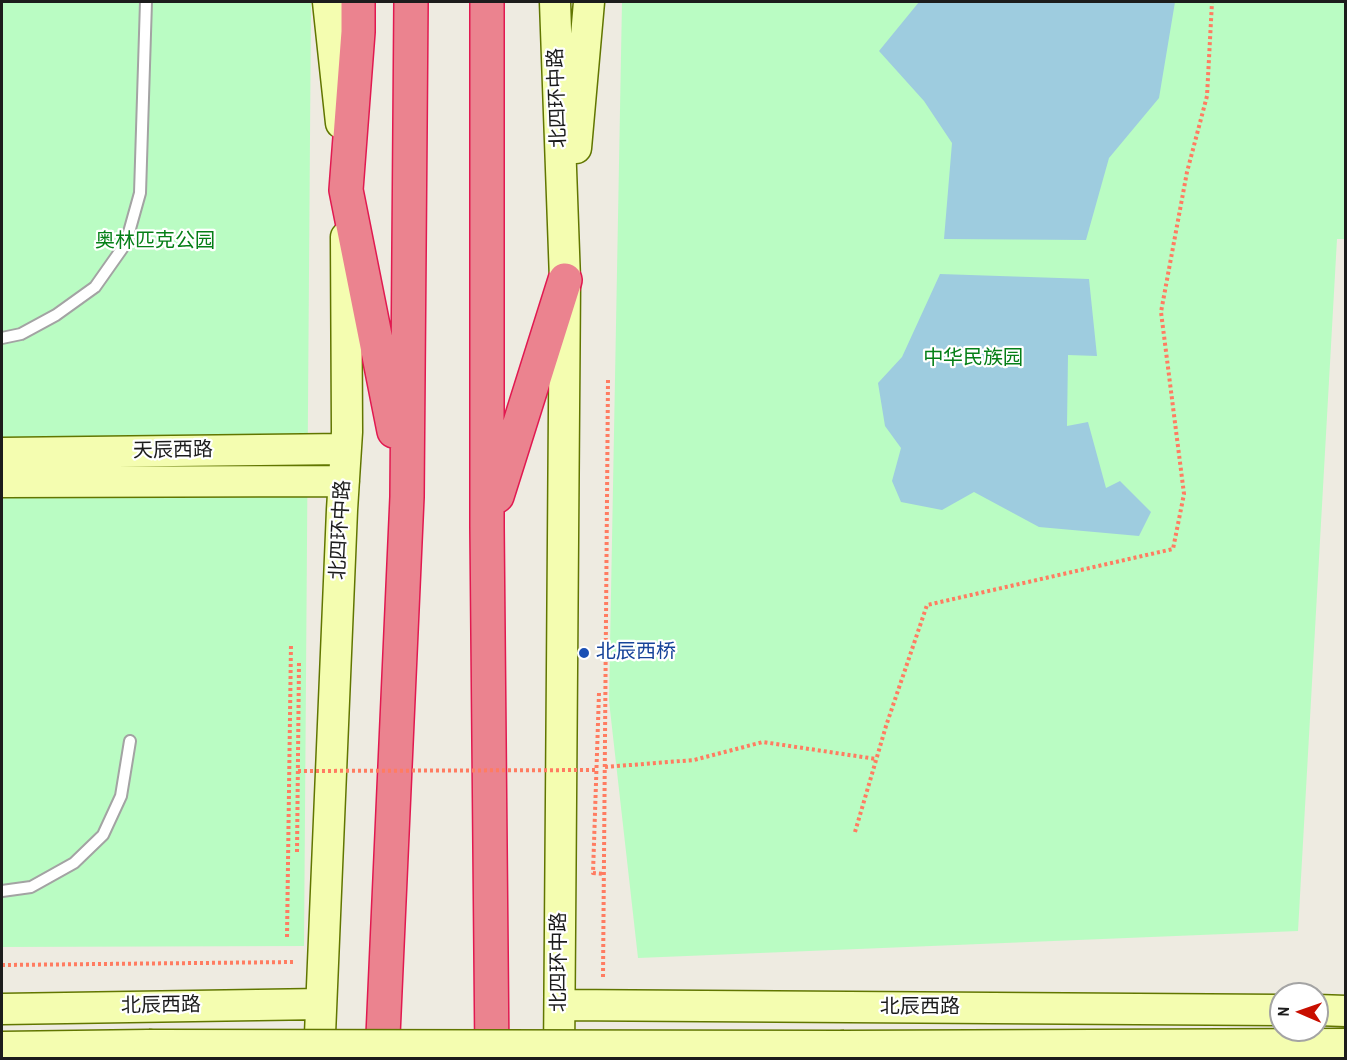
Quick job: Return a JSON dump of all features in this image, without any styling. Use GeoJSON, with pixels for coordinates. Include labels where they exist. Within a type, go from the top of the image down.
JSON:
{"type":"FeatureCollection","features":[{"type":"Feature","properties":{"kind":"highway"},"geometry":{"type":"LineString","coordinates":[[358,2],[358,32],[346,190],[407,497]]}},
{"type":"Feature","properties":{"kind":"highway"},"geometry":{"type":"LineString","coordinates":[[382,1059],[407,497],[411,2]]}},
{"type":"Feature","properties":{"kind":"highway"},"geometry":{"type":"LineString","coordinates":[[487,2],[487,527],[492,1059]]}},
{"type":"Feature","properties":{"kind":"highway"},"geometry":{"type":"LineString","coordinates":[[487,527],[565,280]]}},
{"type":"Feature","properties":{"kind":"street","name":"北四环中路"},"geometry":{"type":"LineString","coordinates":[[319,1059],[332,726],[347,432],[346,190],[328,2]]}},
{"type":"Feature","properties":{"kind":"street","name":"北四环中路"},"geometry":{"type":"LineString","coordinates":[[555,2],[565,280],[559,1059]]}},
{"type":"Feature","properties":{"kind":"street"},"geometry":{"type":"LineString","coordinates":[[565,280],[589,2]]}},
{"type":"Feature","properties":{"kind":"street","name":"天辰西路"},"geometry":{"type":"LineString","coordinates":[[2,453],[345,449]]}},
{"type":"Feature","properties":{"kind":"street","name":"天辰西路"},"geometry":{"type":"LineString","coordinates":[[2,482],[344,481]]}},
{"type":"Feature","properties":{"kind":"street","name":"北辰西路"},"geometry":{"type":"LineString","coordinates":[[2,1009],[321,1004]]}},
{"type":"Feature","properties":{"kind":"street","name":"北辰西路"},"geometry":{"type":"LineString","coordinates":[[560,1005],[1269,1010]]}},
{"type":"Feature","properties":{"kind":"street"},"geometry":{"type":"LineString","coordinates":[[699,1007],[700,1059]]}},
{"type":"Feature","properties":{"kind":"street"},"geometry":{"type":"LineString","coordinates":[[1329,1010],[1346,1011]]}},
{"type":"Feature","properties":{"kind":"street","name":"北辰西路"},"geometry":{"type":"LineString","coordinates":[[2,1047],[1346,1044]]}},
{"type":"Feature","properties":{"kind":"lane"},"geometry":{"type":"LineString","coordinates":[[2,338],[21,334],[56,315],[95,287],[126,243],[140,193],[146,2]]}},
{"type":"Feature","properties":{"kind":"lane"},"geometry":{"type":"LineString","coordinates":[[2,891],[31,887],[74,863],[103,835],[121,796],[130,741]]}},
{"type":"Feature","properties":{"kind":"path"},"geometry":{"type":"LineString","coordinates":[[855,832],[876,759],[927,605],[1173,549],[1184,494],[1161,312],[1187,172],[1207,96],[1212,2]]}},
{"type":"Feature","properties":{"kind":"path"},"geometry":{"type":"LineString","coordinates":[[603,978],[608,380]]}},
{"type":"Feature","properties":{"kind":"path"},"geometry":{"type":"LineString","coordinates":[[286,937],[291,643]]}},
{"type":"Feature","properties":{"kind":"path"},"geometry":{"type":"LineString","coordinates":[[297,855],[299,661]]}},
{"type":"Feature","properties":{"kind":"path"},"geometry":{"type":"LineString","coordinates":[[599,693],[596,846],[593,873],[604,874]]}},
{"type":"Feature","properties":{"kind":"path"},"geometry":{"type":"LineString","coordinates":[[605,767],[694,760],[763,742],[876,759]]}},
{"type":"Feature","properties":{"kind":"path"},"geometry":{"type":"LineString","coordinates":[[298,771],[597,770]]}},
{"type":"Feature","properties":{"kind":"path"},"geometry":{"type":"LineString","coordinates":[[287,896],[296,897]]}},
{"type":"Feature","properties":{"kind":"path"},"geometry":{"type":"LineString","coordinates":[[2,966],[323,962]]}},
{"type":"Feature","properties":{"kind":"green space","name":"奥林匹克公园"},"geometry":{"type":"Polygon","coordinates":[[[2,2],[311,2],[304,946],[2,947],[2,2]]]}},
{"type":"Feature","properties":{"kind":"green space","name":"中华民族园"},"geometry":{"type":"Polygon","coordinates":[[[622,2],[1345,2],[1345,239],[1337,239],[1298,931],[638,958],[609,701],[622,2]]]}},
{"type":"Feature","properties":{"kind":"water"},"geometry":{"type":"Polygon","coordinates":[[[919,2],[1175,2],[1159,98],[1109,158],[1086,240],[944,239],[952,143],[924,101],[879,51],[919,2]]]}},
{"type":"Feature","properties":{"kind":"water"},"geometry":{"type":"Polygon","coordinates":[[[940,274],[1089,279],[1097,356],[1068,355],[1067,426],[1088,422],[1106,488],[1120,481],[1151,512],[1139,536],[1039,527],[974,492],[942,510],[901,502],[892,481],[901,448],[885,426],[878,383],[902,357],[940,274]]]}},
{"type":"Feature","properties":{"kind":"place","name":"北辰西桥"},"geometry":{"type":"Point","coordinates":[584,653]}}]}
